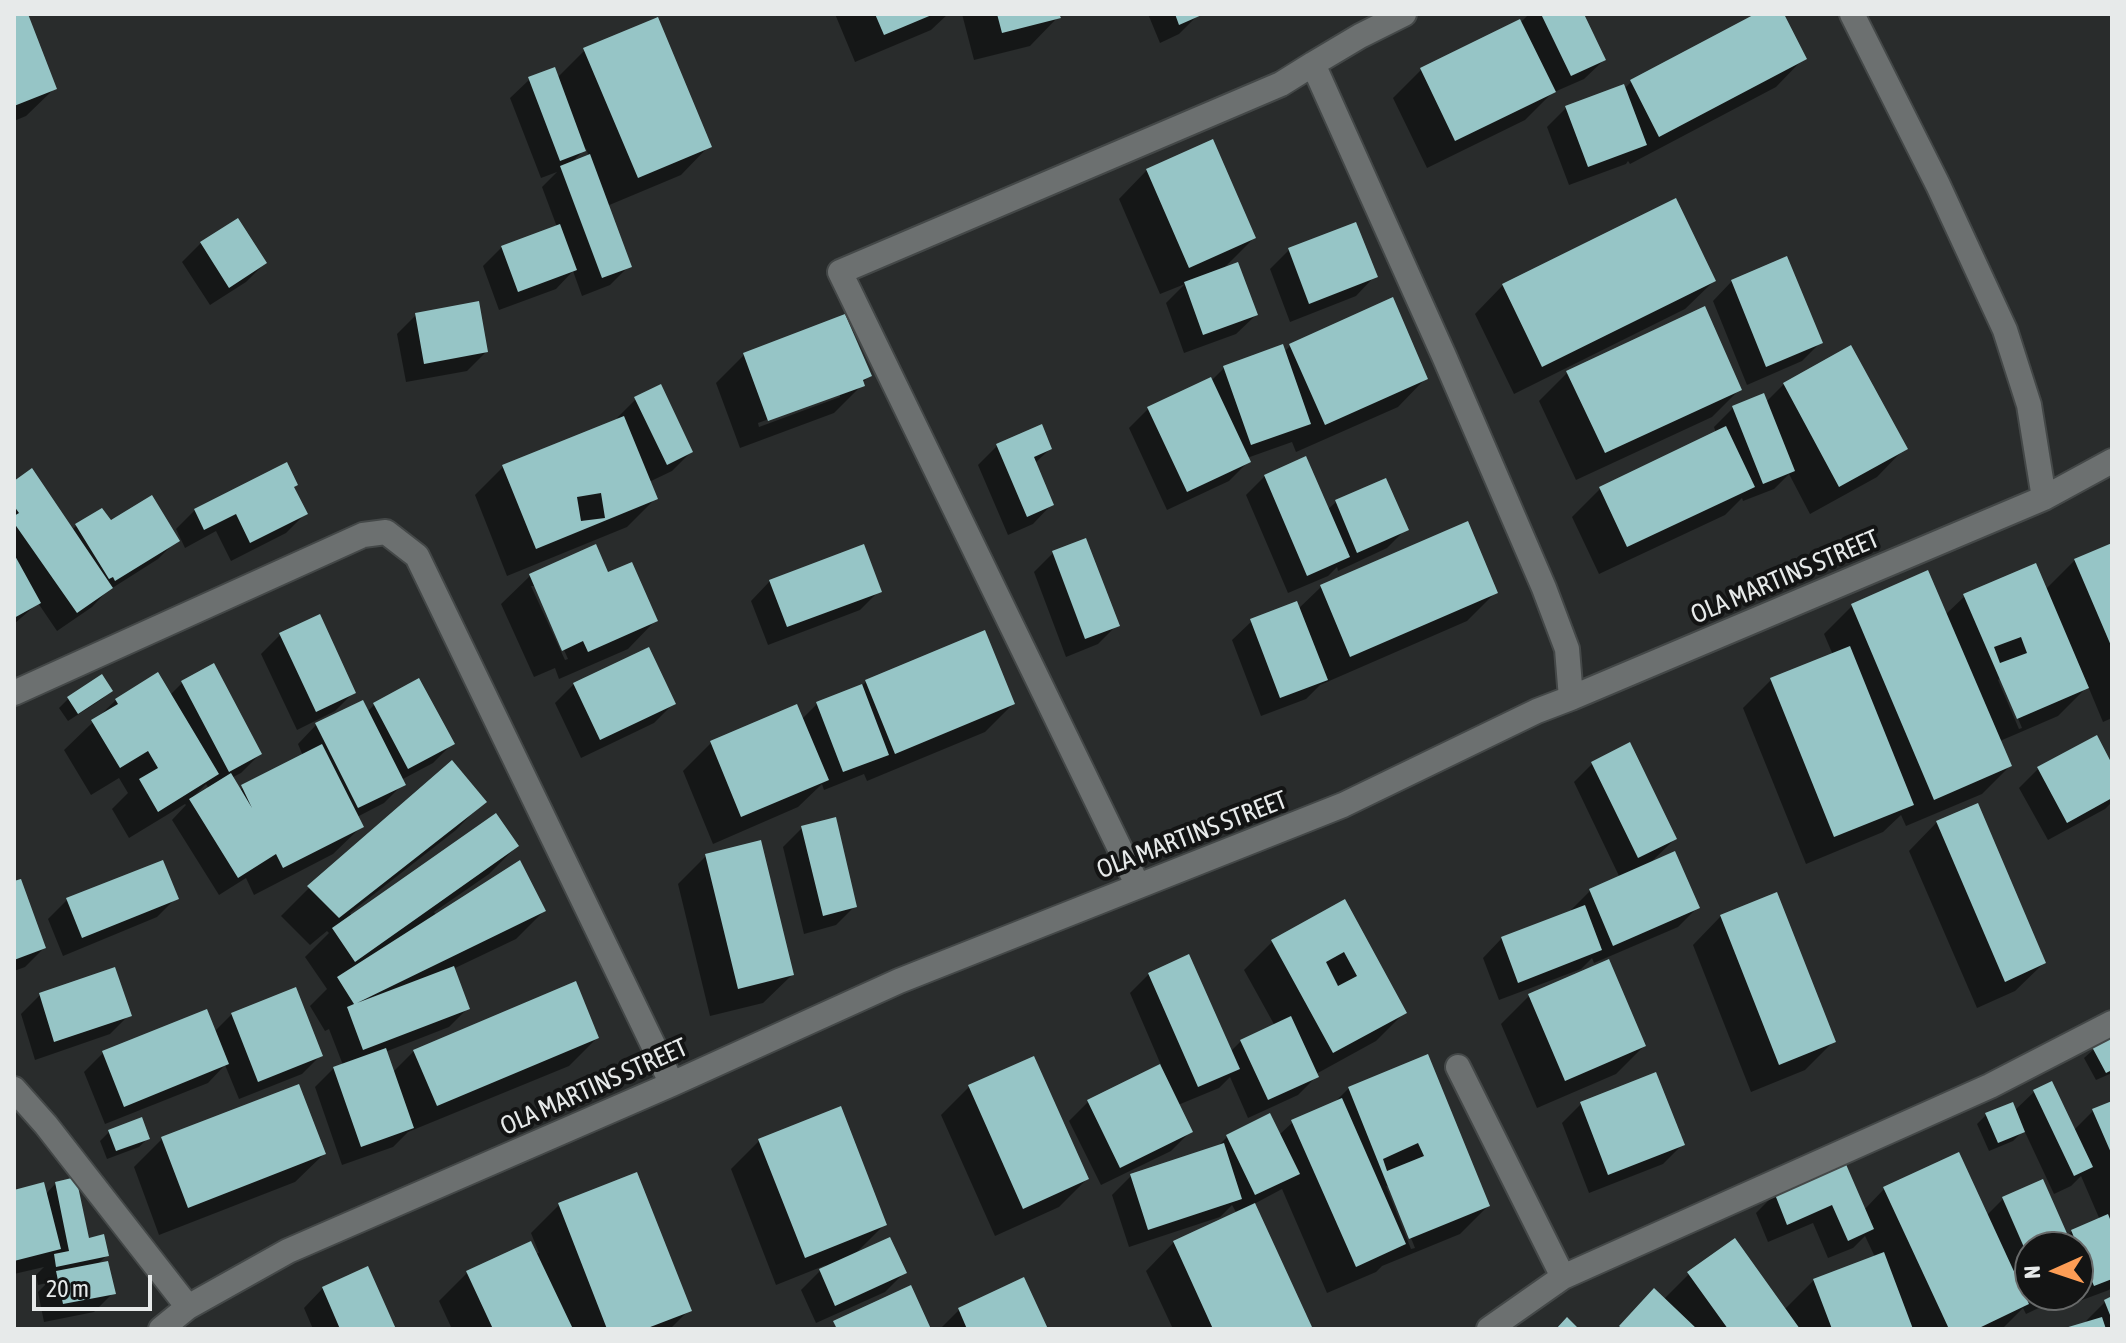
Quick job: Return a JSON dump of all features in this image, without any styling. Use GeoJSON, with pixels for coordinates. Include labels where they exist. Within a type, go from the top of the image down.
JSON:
{"type":"FeatureCollection","features":[{"type":"Feature","properties":{"kind":"street"},"geometry":{"type":"LineString","coordinates":[[1138,886],[840,272],[1281,84],[1360,36],[1404,14]]}},
{"type":"Feature","properties":{"kind":"street"},"geometry":{"type":"LineString","coordinates":[[1852,14],[1938,185],[2005,330],[2029,405],[2044,498]]}},
{"type":"Feature","properties":{"kind":"street"},"geometry":{"type":"LineString","coordinates":[[1313,64],[1544,588],[1567,649],[1571,698]]}},
{"type":"Feature","properties":{"kind":"street","name":"OLA MARTINS STREET"},"geometry":{"type":"LineString","coordinates":[[161,1329],[188,1307],[288,1251],[672,1084],[899,981],[1343,805],[1537,711],[2044,498],[2112,461]]}},
{"type":"Feature","properties":{"kind":"street"},"geometry":{"type":"LineString","coordinates":[[14,693],[363,535],[386,532],[417,556],[672,1084]]}},
{"type":"Feature","properties":{"kind":"street"},"geometry":{"type":"LineString","coordinates":[[1489,1329],[1563,1277],[1990,1086],[2112,1023]]}},
{"type":"Feature","properties":{"kind":"street"},"geometry":{"type":"LineString","coordinates":[[1458,1067],[1563,1277]]}},
{"type":"Feature","properties":{"kind":"street"},"geometry":{"type":"LineString","coordinates":[[14,1089],[46,1125],[188,1307]]}},
{"type":"Feature","properties":{"kind":"building"},"geometry":{"type":"Polygon","coordinates":[[[14,14],[28,14],[57,89],[14,106],[14,14]]]}},
{"type":"Feature","properties":{"kind":"building"},"geometry":{"type":"Polygon","coordinates":[[[875,14],[934,14],[884,35],[875,14]]]}},
{"type":"Feature","properties":{"kind":"building"},"geometry":{"type":"Polygon","coordinates":[[[997,14],[1059,14],[1061,18],[1002,33],[997,14]]]}},
{"type":"Feature","properties":{"kind":"building"},"geometry":{"type":"Polygon","coordinates":[[[1175,14],[1204,14],[1179,25],[1175,14]]]}},
{"type":"Feature","properties":{"kind":"building"},"geometry":{"type":"Polygon","coordinates":[[[1541,14],[1584,14],[1606,60],[1571,76],[1541,14]]]}},
{"type":"Feature","properties":{"kind":"building"},"geometry":{"type":"Polygon","coordinates":[[[1755,14],[1784,14],[1807,59],[1659,137],[1630,80],[1755,14]]]}},
{"type":"Feature","properties":{"kind":"building"},"geometry":{"type":"Polygon","coordinates":[[[658,17],[712,147],[638,178],[583,48],[658,17]]]}},
{"type":"Feature","properties":{"kind":"building"},"geometry":{"type":"Polygon","coordinates":[[[1520,19],[1556,92],[1455,141],[1420,68],[1520,19]]]}},
{"type":"Feature","properties":{"kind":"building"},"geometry":{"type":"Polygon","coordinates":[[[555,67],[586,151],[560,161],[528,77],[555,67]]]}},
{"type":"Feature","properties":{"kind":"building"},"geometry":{"type":"Polygon","coordinates":[[[1624,84],[1647,145],[1588,167],[1565,106],[1624,84]]]}},
{"type":"Feature","properties":{"kind":"building"},"geometry":{"type":"Polygon","coordinates":[[[1213,139],[1256,238],[1189,268],[1146,169],[1213,139]]]}},
{"type":"Feature","properties":{"kind":"building"},"geometry":{"type":"Polygon","coordinates":[[[590,154],[632,267],[602,278],[560,166],[590,154]]]}},
{"type":"Feature","properties":{"kind":"building"},"geometry":{"type":"Polygon","coordinates":[[[1676,198],[1716,281],[1542,367],[1502,284],[1676,198]]]}},
{"type":"Feature","properties":{"kind":"building"},"geometry":{"type":"Polygon","coordinates":[[[238,218],[267,263],[229,288],[200,242],[238,218]]]}},
{"type":"Feature","properties":{"kind":"building"},"geometry":{"type":"Polygon","coordinates":[[[1356,222],[1378,277],[1309,304],[1288,248],[1356,222]]]}},
{"type":"Feature","properties":{"kind":"building"},"geometry":{"type":"Polygon","coordinates":[[[560,224],[577,270],[518,292],[501,246],[560,224]]]}},
{"type":"Feature","properties":{"kind":"building"},"geometry":{"type":"Polygon","coordinates":[[[1787,256],[1823,343],[1766,367],[1731,280],[1787,256]]]}},
{"type":"Feature","properties":{"kind":"building"},"geometry":{"type":"Polygon","coordinates":[[[1238,262],[1258,315],[1203,335],[1184,282],[1238,262]]]}},
{"type":"Feature","properties":{"kind":"building"},"geometry":{"type":"Polygon","coordinates":[[[1393,297],[1428,379],[1325,425],[1289,344],[1393,297]]]}},
{"type":"Feature","properties":{"kind":"building"},"geometry":{"type":"Polygon","coordinates":[[[479,301],[488,352],[424,364],[415,313],[479,301]]]}},
{"type":"Feature","properties":{"kind":"building"},"geometry":{"type":"Polygon","coordinates":[[[1705,306],[1742,390],[1605,453],[1566,371],[1705,306]]]}},
{"type":"Feature","properties":{"kind":"building"},"geometry":{"type":"Polygon","coordinates":[[[845,314],[872,376],[863,380],[865,386],[768,421],[743,353],[845,314]]]}},
{"type":"Feature","properties":{"kind":"building"},"geometry":{"type":"Polygon","coordinates":[[[1283,344],[1311,424],[1251,445],[1223,366],[1283,344]]]}},
{"type":"Feature","properties":{"kind":"building"},"geometry":{"type":"Polygon","coordinates":[[[1851,345],[1908,449],[1839,487],[1783,383],[1851,345]]]}},
{"type":"Feature","properties":{"kind":"building"},"geometry":{"type":"Polygon","coordinates":[[[1211,377],[1251,462],[1187,492],[1147,407],[1211,377]]]}},
{"type":"Feature","properties":{"kind":"building"},"geometry":{"type":"Polygon","coordinates":[[[661,384],[693,452],[667,465],[634,397],[661,384]]]}},
{"type":"Feature","properties":{"kind":"building"},"geometry":{"type":"Polygon","coordinates":[[[1764,393],[1795,471],[1763,484],[1732,406],[1764,393]]]}},
{"type":"Feature","properties":{"kind":"building"},"geometry":{"type":"Polygon","coordinates":[[[624,416],[658,499],[536,549],[502,465],[624,416]],[[601,493],[577,497],[581,521],[605,518],[601,493]]]}},
{"type":"Feature","properties":{"kind":"building"},"geometry":{"type":"Polygon","coordinates":[[[1042,424],[1052,449],[1034,457],[1054,505],[1027,517],[996,444],[1042,424]]]}},
{"type":"Feature","properties":{"kind":"building"},"geometry":{"type":"Polygon","coordinates":[[[1726,426],[1755,487],[1627,547],[1599,487],[1726,426]]]}},
{"type":"Feature","properties":{"kind":"building"},"geometry":{"type":"Polygon","coordinates":[[[1306,456],[1350,557],[1307,576],[1264,475],[1306,456]]]}},
{"type":"Feature","properties":{"kind":"building"},"geometry":{"type":"Polygon","coordinates":[[[287,462],[298,485],[294,487],[308,514],[250,543],[236,514],[204,530],[194,509],[287,462]]]}},
{"type":"Feature","properties":{"kind":"building"},"geometry":{"type":"Polygon","coordinates":[[[32,468],[113,588],[77,613],[14,523],[14,516],[19,513],[14,506],[14,481],[32,468]]]}},
{"type":"Feature","properties":{"kind":"building"},"geometry":{"type":"Polygon","coordinates":[[[1386,478],[1409,530],[1357,553],[1335,500],[1386,478]]]}},
{"type":"Feature","properties":{"kind":"building"},"geometry":{"type":"Polygon","coordinates":[[[152,495],[180,541],[115,581],[113,577],[109,579],[75,524],[102,508],[111,520],[152,495]]]}},
{"type":"Feature","properties":{"kind":"building"},"geometry":{"type":"Polygon","coordinates":[[[1468,521],[1498,593],[1350,657],[1320,585],[1468,521]]]}},
{"type":"Feature","properties":{"kind":"building"},"geometry":{"type":"Polygon","coordinates":[[[1086,538],[1120,626],[1085,639],[1052,551],[1086,538]]]}},
{"type":"Feature","properties":{"kind":"building"},"geometry":{"type":"Polygon","coordinates":[[[2112,543],[2112,648],[2074,559],[2112,543]]]}},
{"type":"Feature","properties":{"kind":"building"},"geometry":{"type":"Polygon","coordinates":[[[596,544],[608,572],[632,562],[658,621],[588,652],[583,641],[562,651],[529,574],[596,544]]]}},
{"type":"Feature","properties":{"kind":"building"},"geometry":{"type":"Polygon","coordinates":[[[864,544],[882,592],[787,627],[769,580],[864,544]]]}},
{"type":"Feature","properties":{"kind":"building"},"geometry":{"type":"Polygon","coordinates":[[[14,554],[41,603],[14,618],[14,554]]]}},
{"type":"Feature","properties":{"kind":"building"},"geometry":{"type":"Polygon","coordinates":[[[2036,563],[2089,688],[2017,719],[1963,594],[2036,563]],[[2021,637],[1994,647],[2000,663],[2027,653],[2021,637]]]}},
{"type":"Feature","properties":{"kind":"building"},"geometry":{"type":"Polygon","coordinates":[[[1928,570],[2012,766],[1934,800],[1851,604],[1928,570]]]}},
{"type":"Feature","properties":{"kind":"building"},"geometry":{"type":"Polygon","coordinates":[[[1297,601],[1328,680],[1280,698],[1250,619],[1297,601]]]}},
{"type":"Feature","properties":{"kind":"building"},"geometry":{"type":"Polygon","coordinates":[[[320,614],[356,693],[316,712],[279,633],[320,614]]]}},
{"type":"Feature","properties":{"kind":"building"},"geometry":{"type":"Polygon","coordinates":[[[985,630],[1015,704],[895,754],[865,680],[985,630]]]}},
{"type":"Feature","properties":{"kind":"building"},"geometry":{"type":"Polygon","coordinates":[[[1850,646],[1914,805],[1834,837],[1770,678],[1850,646]]]}},
{"type":"Feature","properties":{"kind":"building"},"geometry":{"type":"Polygon","coordinates":[[[649,647],[676,704],[600,740],[573,683],[649,647]]]}},
{"type":"Feature","properties":{"kind":"building"},"geometry":{"type":"Polygon","coordinates":[[[214,663],[262,754],[229,772],[181,681],[214,663]]]}},
{"type":"Feature","properties":{"kind":"building"},"geometry":{"type":"Polygon","coordinates":[[[158,672],[219,774],[158,812],[139,779],[158,768],[148,751],[120,768],[91,720],[118,704],[115,699],[158,672]]]}},
{"type":"Feature","properties":{"kind":"building"},"geometry":{"type":"Polygon","coordinates":[[[102,674],[113,691],[78,714],[67,697],[102,674]]]}},
{"type":"Feature","properties":{"kind":"building"},"geometry":{"type":"Polygon","coordinates":[[[419,678],[455,744],[408,769],[373,703],[419,678]]]}},
{"type":"Feature","properties":{"kind":"building"},"geometry":{"type":"Polygon","coordinates":[[[862,684],[889,755],[843,772],[816,702],[862,684]]]}},
{"type":"Feature","properties":{"kind":"building"},"geometry":{"type":"Polygon","coordinates":[[[363,700],[406,785],[358,808],[315,723],[363,700]]]}},
{"type":"Feature","properties":{"kind":"building"},"geometry":{"type":"Polygon","coordinates":[[[797,704],[829,780],[741,817],[710,741],[797,704]]]}},
{"type":"Feature","properties":{"kind":"building"},"geometry":{"type":"Polygon","coordinates":[[[2097,735],[2112,764],[2112,798],[2067,823],[2037,767],[2097,735]]]}},
{"type":"Feature","properties":{"kind":"building"},"geometry":{"type":"Polygon","coordinates":[[[1630,742],[1677,839],[1638,858],[1591,762],[1630,742]]]}},
{"type":"Feature","properties":{"kind":"building"},"geometry":{"type":"Polygon","coordinates":[[[322,744],[364,827],[283,868],[276,854],[238,878],[189,799],[231,773],[252,808],[241,785],[322,744]]]}},
{"type":"Feature","properties":{"kind":"building"},"geometry":{"type":"Polygon","coordinates":[[[452,760],[487,802],[339,918],[307,886],[452,760]]]}},
{"type":"Feature","properties":{"kind":"building"},"geometry":{"type":"Polygon","coordinates":[[[1978,803],[2046,963],[2005,982],[1936,821],[1978,803]]]}},
{"type":"Feature","properties":{"kind":"building"},"geometry":{"type":"Polygon","coordinates":[[[496,813],[519,846],[355,962],[332,928],[496,813]]]}},
{"type":"Feature","properties":{"kind":"building"},"geometry":{"type":"Polygon","coordinates":[[[836,817],[857,907],[823,916],[801,826],[836,817]]]}},
{"type":"Feature","properties":{"kind":"building"},"geometry":{"type":"Polygon","coordinates":[[[761,840],[794,975],[738,989],[705,854],[761,840]]]}},
{"type":"Feature","properties":{"kind":"building"},"geometry":{"type":"Polygon","coordinates":[[[1675,851],[1700,908],[1613,946],[1589,889],[1675,851]]]}},
{"type":"Feature","properties":{"kind":"building"},"geometry":{"type":"Polygon","coordinates":[[[163,860],[179,899],[82,938],[66,898],[163,860]]]}},
{"type":"Feature","properties":{"kind":"building"},"geometry":{"type":"Polygon","coordinates":[[[520,860],[546,911],[357,1003],[454,966],[470,1009],[363,1050],[347,1007],[354,1004],[337,977],[520,860]]]}},
{"type":"Feature","properties":{"kind":"building"},"geometry":{"type":"Polygon","coordinates":[[[21,879],[46,948],[14,960],[14,881],[21,879]]]}},
{"type":"Feature","properties":{"kind":"building"},"geometry":{"type":"Polygon","coordinates":[[[1777,892],[1836,1042],[1779,1065],[1720,915],[1777,892]]]}},
{"type":"Feature","properties":{"kind":"building"},"geometry":{"type":"Polygon","coordinates":[[[1345,899],[1407,1013],[1333,1053],[1271,940],[1345,899]],[[1344,952],[1326,962],[1338,986],[1357,976],[1344,952]]]}},
{"type":"Feature","properties":{"kind":"building"},"geometry":{"type":"Polygon","coordinates":[[[1585,905],[1602,950],[1518,983],[1501,937],[1585,905]]]}},
{"type":"Feature","properties":{"kind":"building"},"geometry":{"type":"Polygon","coordinates":[[[1189,954],[1240,1069],[1198,1087],[1148,973],[1189,954]]]}},
{"type":"Feature","properties":{"kind":"building"},"geometry":{"type":"Polygon","coordinates":[[[1609,959],[1646,1046],[1565,1081],[1528,994],[1609,959]]]}},
{"type":"Feature","properties":{"kind":"building"},"geometry":{"type":"Polygon","coordinates":[[[115,967],[132,1016],[54,1042],[39,993],[115,967]]]}},
{"type":"Feature","properties":{"kind":"building"},"geometry":{"type":"Polygon","coordinates":[[[576,981],[599,1038],[437,1106],[413,1050],[576,981]]]}},
{"type":"Feature","properties":{"kind":"building"},"geometry":{"type":"Polygon","coordinates":[[[296,987],[323,1056],[258,1082],[231,1013],[296,987]]]}},
{"type":"Feature","properties":{"kind":"building"},"geometry":{"type":"Polygon","coordinates":[[[207,1009],[229,1064],[124,1107],[102,1051],[207,1009]]]}},
{"type":"Feature","properties":{"kind":"building"},"geometry":{"type":"Polygon","coordinates":[[[1291,1016],[1319,1077],[1268,1100],[1240,1040],[1291,1016]]]}},
{"type":"Feature","properties":{"kind":"building"},"geometry":{"type":"Polygon","coordinates":[[[2112,1036],[2112,1070],[2106,1073],[2092,1047],[2112,1036]]]}},
{"type":"Feature","properties":{"kind":"building"},"geometry":{"type":"Polygon","coordinates":[[[386,1048],[414,1128],[361,1147],[333,1067],[386,1048]]]}},
{"type":"Feature","properties":{"kind":"building"},"geometry":{"type":"Polygon","coordinates":[[[1428,1054],[1490,1206],[1409,1239],[1348,1087],[1428,1054]],[[1418,1143],[1383,1159],[1387,1171],[1424,1156],[1418,1143]]]}},
{"type":"Feature","properties":{"kind":"building"},"geometry":{"type":"Polygon","coordinates":[[[1034,1056],[1089,1179],[1023,1209],[968,1085],[1034,1056]]]}},
{"type":"Feature","properties":{"kind":"building"},"geometry":{"type":"Polygon","coordinates":[[[1160,1064],[1193,1132],[1120,1168],[1087,1100],[1160,1064]]]}},
{"type":"Feature","properties":{"kind":"building"},"geometry":{"type":"Polygon","coordinates":[[[1656,1072],[1685,1145],[1608,1175],[1580,1102],[1656,1072]]]}},
{"type":"Feature","properties":{"kind":"building"},"geometry":{"type":"Polygon","coordinates":[[[2052,1081],[2093,1167],[2074,1176],[2033,1090],[2052,1081]]]}},
{"type":"Feature","properties":{"kind":"building"},"geometry":{"type":"Polygon","coordinates":[[[299,1084],[326,1154],[188,1208],[161,1137],[299,1084]]]}},
{"type":"Feature","properties":{"kind":"building"},"geometry":{"type":"Polygon","coordinates":[[[1342,1098],[1406,1244],[1356,1267],[1291,1120],[1342,1098]]]}},
{"type":"Feature","properties":{"kind":"building"},"geometry":{"type":"Polygon","coordinates":[[[2112,1101],[2112,1155],[2092,1109],[2112,1101]]]}},
{"type":"Feature","properties":{"kind":"building"},"geometry":{"type":"Polygon","coordinates":[[[2013,1102],[2025,1132],[1998,1143],[1985,1113],[2013,1102]]]}},
{"type":"Feature","properties":{"kind":"building"},"geometry":{"type":"Polygon","coordinates":[[[841,1106],[887,1225],[805,1258],[758,1139],[841,1106]]]}},
{"type":"Feature","properties":{"kind":"building"},"geometry":{"type":"Polygon","coordinates":[[[1270,1113],[1300,1174],[1255,1195],[1226,1135],[1270,1113]]]}},
{"type":"Feature","properties":{"kind":"building"},"geometry":{"type":"Polygon","coordinates":[[[142,1117],[150,1139],[116,1151],[108,1130],[142,1117]]]}},
{"type":"Feature","properties":{"kind":"building"},"geometry":{"type":"Polygon","coordinates":[[[1224,1143],[1242,1199],[1148,1230],[1130,1174],[1224,1143]]]}},
{"type":"Feature","properties":{"kind":"building"},"geometry":{"type":"Polygon","coordinates":[[[1959,1152],[2014,1271],[2014,1311],[1977,1329],[1949,1329],[1883,1187],[1959,1152]]]}},
{"type":"Feature","properties":{"kind":"building"},"geometry":{"type":"Polygon","coordinates":[[[1845,1162],[1874,1229],[1848,1241],[1832,1205],[1787,1225],[1774,1192],[1845,1162]]]}},
{"type":"Feature","properties":{"kind":"building"},"geometry":{"type":"Polygon","coordinates":[[[637,1172],[692,1311],[645,1329],[607,1329],[558,1203],[637,1172]]]}},
{"type":"Feature","properties":{"kind":"building"},"geometry":{"type":"Polygon","coordinates":[[[76,1177],[89,1238],[104,1234],[109,1256],[56,1267],[54,1254],[69,1251],[55,1182],[76,1177]]]}},
{"type":"Feature","properties":{"kind":"building"},"geometry":{"type":"Polygon","coordinates":[[[2043,1179],[2066,1231],[2017,1231],[2002,1197],[2043,1179]]]}},
{"type":"Feature","properties":{"kind":"building"},"geometry":{"type":"Polygon","coordinates":[[[44,1182],[61,1249],[14,1261],[14,1190],[44,1182]]]}},
{"type":"Feature","properties":{"kind":"building"},"geometry":{"type":"Polygon","coordinates":[[[1255,1203],[1312,1327],[1308,1329],[1213,1329],[1173,1241],[1255,1203]]]}},
{"type":"Feature","properties":{"kind":"building"},"geometry":{"type":"Polygon","coordinates":[[[2108,1214],[2112,1224],[2112,1279],[2094,1286],[2094,1231],[2071,1230],[2108,1214]]]}},
{"type":"Feature","properties":{"kind":"building"},"geometry":{"type":"Polygon","coordinates":[[[890,1237],[907,1273],[835,1306],[819,1269],[890,1237]]]}},
{"type":"Feature","properties":{"kind":"building"},"geometry":{"type":"Polygon","coordinates":[[[1735,1238],[1800,1329],[1728,1329],[1687,1272],[1735,1238]]]}},
{"type":"Feature","properties":{"kind":"building"},"geometry":{"type":"Polygon","coordinates":[[[531,1241],[573,1329],[493,1329],[466,1271],[531,1241]]]}},
{"type":"Feature","properties":{"kind":"building"},"geometry":{"type":"Polygon","coordinates":[[[1884,1252],[1913,1329],[1832,1329],[1813,1279],[1884,1252]]]}},
{"type":"Feature","properties":{"kind":"building"},"geometry":{"type":"Polygon","coordinates":[[[108,1261],[116,1294],[63,1304],[56,1271],[108,1261]]]}},
{"type":"Feature","properties":{"kind":"building"},"geometry":{"type":"Polygon","coordinates":[[[368,1266],[396,1329],[340,1329],[322,1287],[368,1266]]]}},
{"type":"Feature","properties":{"kind":"building"},"geometry":{"type":"Polygon","coordinates":[[[1024,1277],[1048,1329],[967,1329],[958,1308],[1024,1277]]]}},
{"type":"Feature","properties":{"kind":"building"},"geometry":{"type":"Polygon","coordinates":[[[911,1285],[931,1329],[837,1329],[833,1321],[911,1285]]]}},
{"type":"Feature","properties":{"kind":"building"},"geometry":{"type":"Polygon","coordinates":[[[1654,1288],[1697,1329],[1622,1329],[1619,1326],[1654,1288]]]}},
{"type":"Feature","properties":{"kind":"building"},"geometry":{"type":"Polygon","coordinates":[[[2112,1296],[2112,1320],[2104,1300],[2112,1296]]]}},
{"type":"Feature","properties":{"kind":"building"},"geometry":{"type":"Polygon","coordinates":[[[1567,1317],[1579,1329],[1556,1329],[1567,1317]]]}},
{"type":"Feature","properties":{"kind":"building"},"geometry":{"type":"Polygon","coordinates":[[[2102,1317],[2106,1329],[2065,1329],[2065,1328],[2102,1317]]]}}]}
